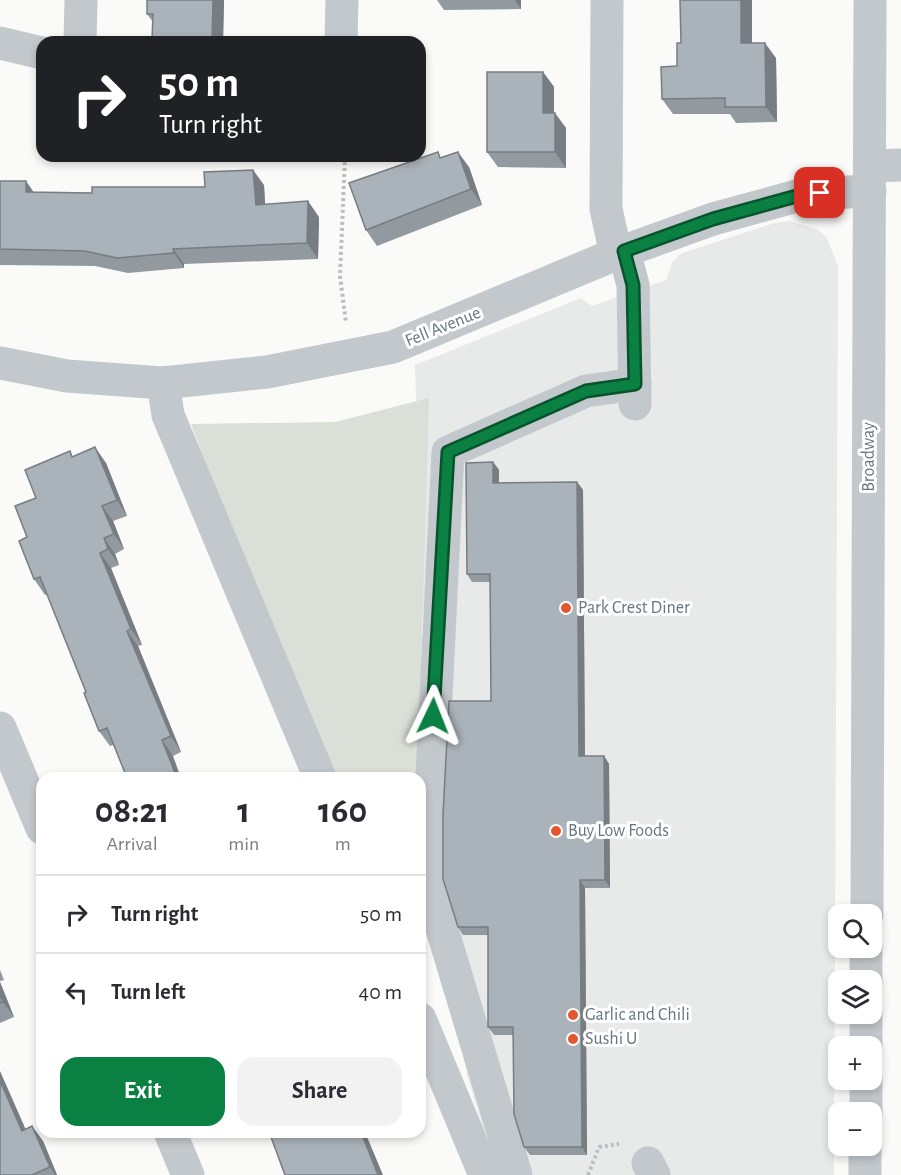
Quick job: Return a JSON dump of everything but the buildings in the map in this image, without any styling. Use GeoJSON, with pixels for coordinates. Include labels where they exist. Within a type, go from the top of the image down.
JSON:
{"type":"FeatureCollection","features":[{"type":"Feature","properties":{"kind":"street"},"geometry":{"type":"LineString","coordinates":[[80,36],[81,0]]}},
{"type":"Feature","properties":{"kind":"street"},"geometry":{"type":"LineString","coordinates":[[341,36],[342,0]]}},
{"type":"Feature","properties":{"kind":"street"},"geometry":{"type":"LineString","coordinates":[[516,1175],[427,879],[448,452],[586,391],[635,394],[633,285],[606,209],[607,0]]}},
{"type":"Feature","properties":{"kind":"street","name":"Broadway"},"geometry":{"type":"LineString","coordinates":[[867,904],[880,174],[870,0]]}},
{"type":"Feature","properties":{"kind":"street"},"geometry":{"type":"LineString","coordinates":[[0,44],[36,52]]}},
{"type":"Feature","properties":{"kind":"street","name":"Fell Avenue"},"geometry":{"type":"LineString","coordinates":[[0,363],[67,376],[163,383],[267,372],[393,347],[620,253],[713,219],[880,174]]}},
{"type":"Feature","properties":{"kind":"street"},"geometry":{"type":"LineString","coordinates":[[163,383],[168,415],[317,772]]}},
{"type":"Feature","properties":{"kind":"street"},"geometry":{"type":"LineString","coordinates":[[0,728],[36,814]]}},
{"type":"Feature","properties":{"kind":"street"},"geometry":{"type":"LineString","coordinates":[[426,1032],[485,1175]]}},
{"type":"Feature","properties":{"kind":"street"},"geometry":{"type":"LineString","coordinates":[[173,1138],[188,1175]]}},
{"type":"Feature","properties":{"kind":"street"},"geometry":{"type":"LineString","coordinates":[[865,1156],[865,1175]]}},
{"type":"Feature","properties":{"kind":"path"},"geometry":{"type":"LineString","coordinates":[[345,162],[340,276],[346,324]]}},
{"type":"Feature","properties":{"kind":"path"},"geometry":{"type":"LineString","coordinates":[[588,1175],[599,1147],[621,1143]]}},
{"type":"Feature","properties":{"kind":"shaded area"},"geometry":{"type":"Polygon","coordinates":[[[789,221],[817,229],[827,238],[838,266],[835,904],[828,904],[828,958],[835,958],[835,970],[828,970],[828,1024],[835,1024],[835,1036],[828,1036],[828,1090],[834,1090],[834,1102],[828,1102],[828,1156],[834,1156],[834,1175],[497,1175],[467,1075],[432,875],[415,365],[581,298],[592,306],[666,280],[672,263],[680,254],[774,223],[789,221]]]}},
{"type":"Feature","properties":{"kind":"shaded area"},"geometry":{"type":"Polygon","coordinates":[[[429,398],[418,772],[322,772],[191,424],[335,422],[429,398]]]}},
{"type":"Feature","properties":{"kind":"place","name":"Park Crest Diner"},"geometry":{"type":"Point","coordinates":[566,608]}},
{"type":"Feature","properties":{"kind":"place","name":"Buy Low Foods"},"geometry":{"type":"Point","coordinates":[556,831]}},
{"type":"Feature","properties":{"kind":"place","name":"Garlic and Chili"},"geometry":{"type":"Point","coordinates":[573,1015]}},
{"type":"Feature","properties":{"kind":"place","name":"Sushi U"},"geometry":{"type":"Point","coordinates":[573,1039]}},
{"type":"Feature","properties":{"kind":"route"},"geometry":{"type":"LineString","coordinates":[[433,716],[448,452],[586,391],[635,384],[633,285],[624,251],[713,219],[804,194],[820,193]]}}]}
